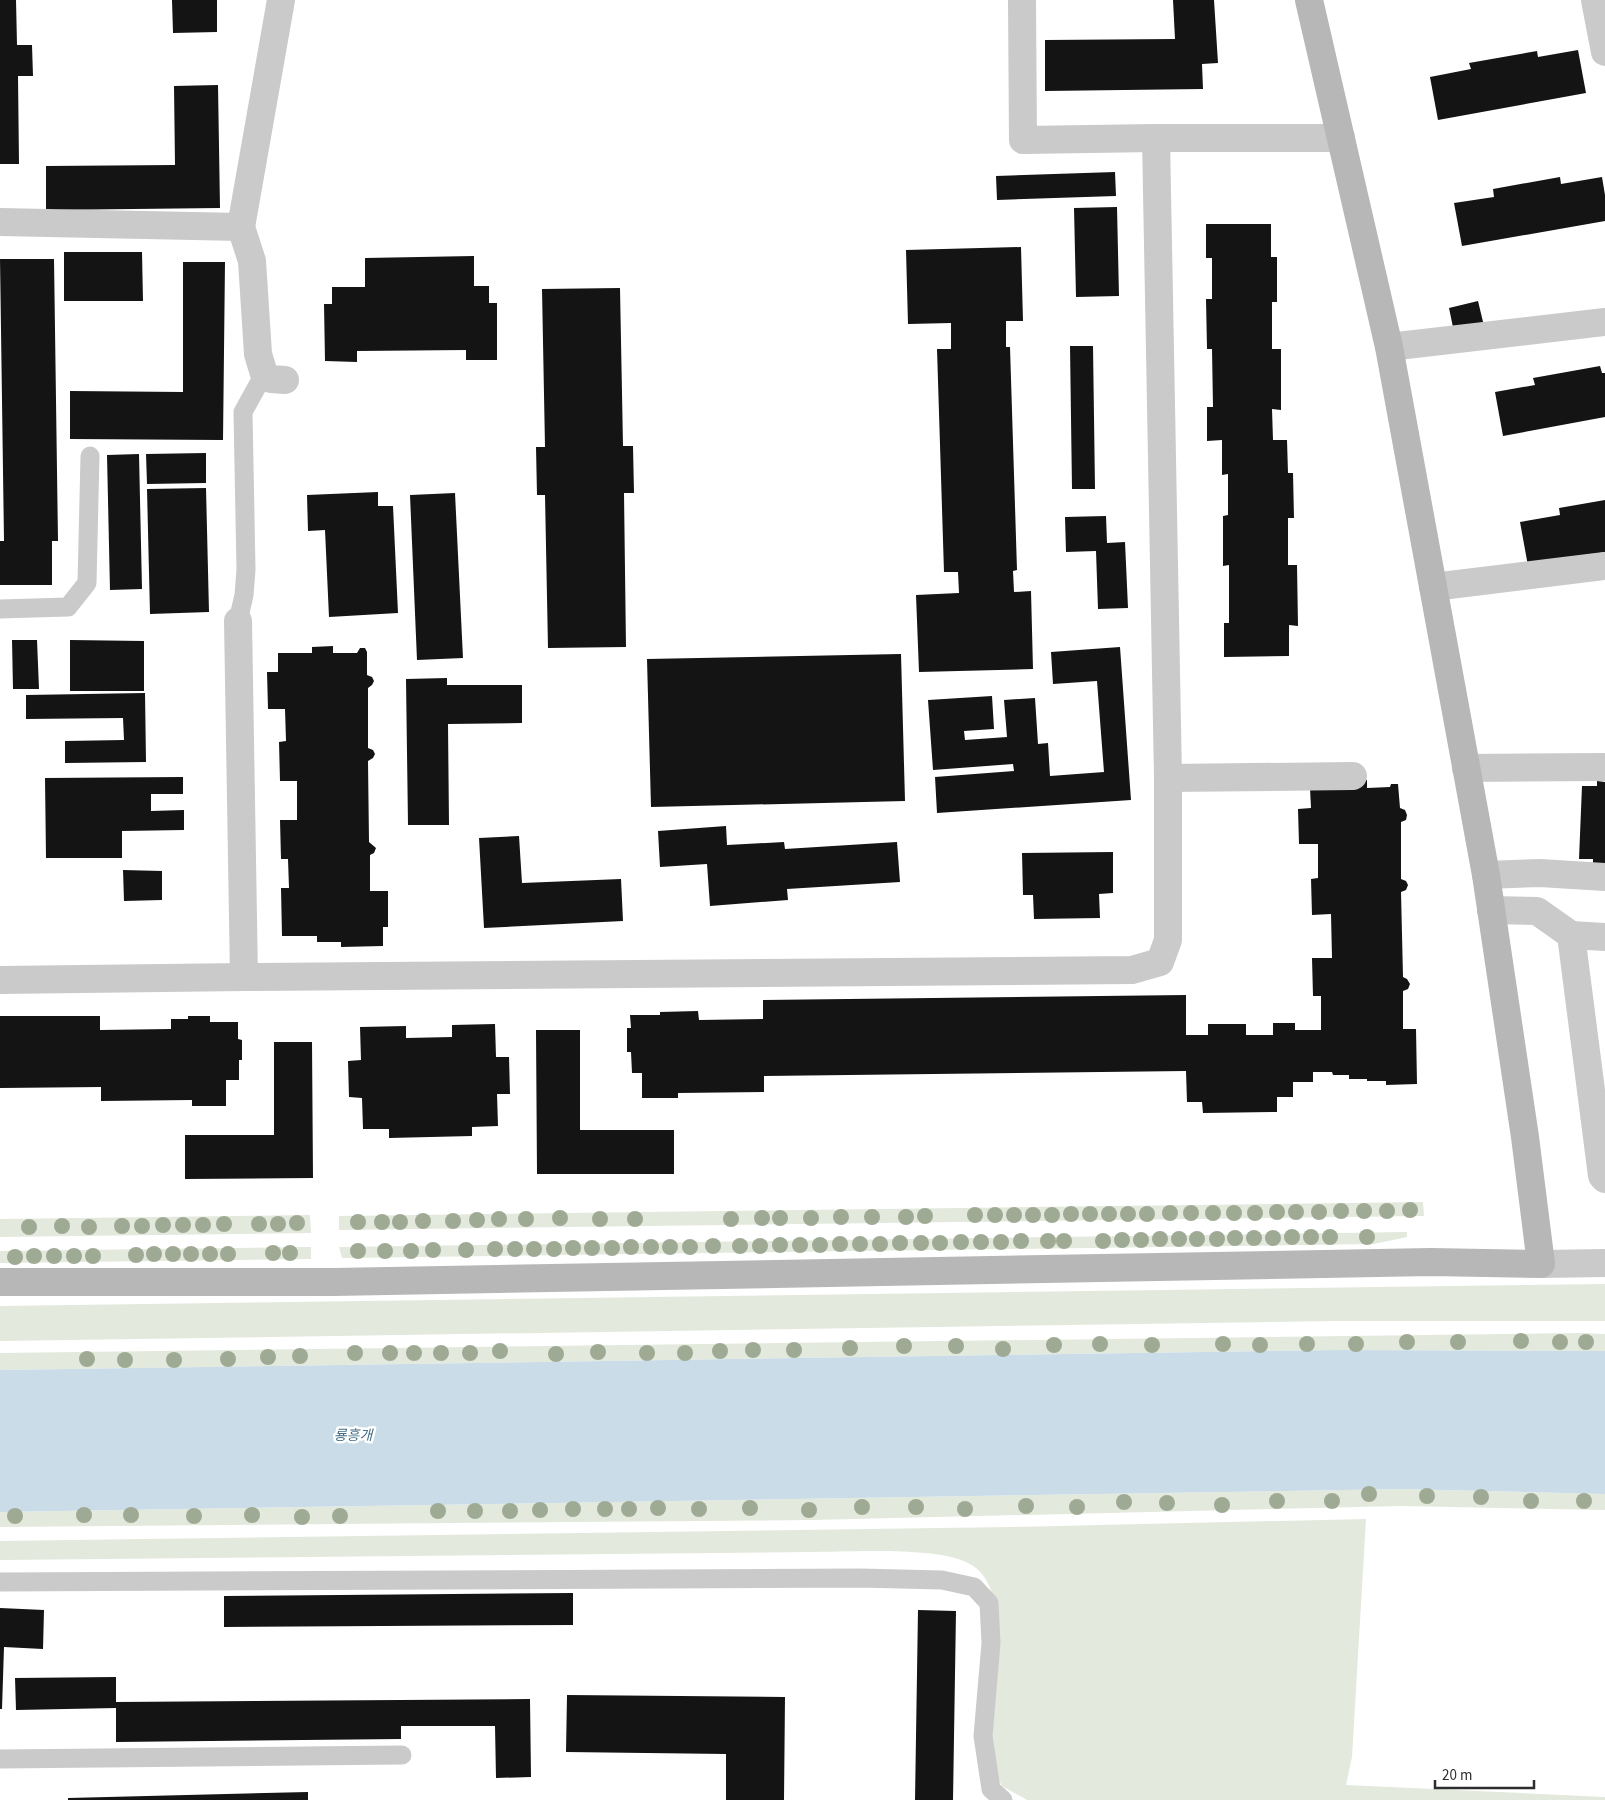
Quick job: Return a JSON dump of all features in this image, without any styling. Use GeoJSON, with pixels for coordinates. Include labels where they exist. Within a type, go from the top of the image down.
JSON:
{"type":"FeatureCollection","features":[{"type":"Feature","properties":{"kind":"street"},"geometry":{"type":"LineString","coordinates":[[274,377],[258,354],[252,261],[241,227],[281,0]]}},
{"type":"Feature","properties":{"kind":"street"},"geometry":{"type":"LineString","coordinates":[[1022,0],[1023,140],[1340,138]]}},
{"type":"Feature","properties":{"kind":"street"},"geometry":{"type":"LineString","coordinates":[[1309,0],[1389,347],[1486,875],[1525,1137],[1541,1264]]}},
{"type":"Feature","properties":{"kind":"street"},"geometry":{"type":"LineString","coordinates":[[1595,0],[1605,52]]}},
{"type":"Feature","properties":{"kind":"street"},"geometry":{"type":"LineString","coordinates":[[0,980],[1132,970],[1160,962],[1168,940],[1168,778],[1156,138]]}},
{"type":"Feature","properties":{"kind":"street"},"geometry":{"type":"LineString","coordinates":[[0,222],[241,227]]}},
{"type":"Feature","properties":{"kind":"street"},"geometry":{"type":"LineString","coordinates":[[1389,347],[1605,322]]}},
{"type":"Feature","properties":{"kind":"street"},"geometry":{"type":"LineString","coordinates":[[1432,587],[1605,566]]}},
{"type":"Feature","properties":{"kind":"street"},"geometry":{"type":"LineString","coordinates":[[238,621],[244,977]]}},
{"type":"Feature","properties":{"kind":"street"},"geometry":{"type":"LineString","coordinates":[[1466,768],[1605,767]]}},
{"type":"Feature","properties":{"kind":"street"},"geometry":{"type":"LineString","coordinates":[[1168,778],[1353,776]]}},
{"type":"Feature","properties":{"kind":"street"},"geometry":{"type":"LineString","coordinates":[[1486,875],[1540,873],[1605,876]]}},
{"type":"Feature","properties":{"kind":"street"},"geometry":{"type":"LineString","coordinates":[[1491,910],[1537,911],[1571,935],[1605,937]]}},
{"type":"Feature","properties":{"kind":"street"},"geometry":{"type":"LineString","coordinates":[[1571,935],[1602,1176],[1605,1179]]}},
{"type":"Feature","properties":{"kind":"street"},"geometry":{"type":"LineString","coordinates":[[0,1282],[344,1281],[1430,1262],[1605,1264]]}},
{"type":"Feature","properties":{"kind":"lane"},"geometry":{"type":"LineString","coordinates":[[238,621],[244,595],[246,570],[243,412],[274,377]]}},
{"type":"Feature","properties":{"kind":"lane"},"geometry":{"type":"LineString","coordinates":[[0,609],[68,608],[88,583],[90,456]]}},
{"type":"Feature","properties":{"kind":"lane"},"geometry":{"type":"LineString","coordinates":[[0,1582],[859,1578],[942,1580],[974,1587],[989,1604],[991,1643],[983,1736],[991,1789],[1003,1800]]}},
{"type":"Feature","properties":{"kind":"lane"},"geometry":{"type":"LineString","coordinates":[[0,1759],[402,1755]]}},
{"type":"Feature","properties":{"kind":"shaded area"},"geometry":{"type":"Polygon","coordinates":[[[1423,1202],[1424,1216],[339,1230],[339,1216],[1423,1202]]]}},
{"type":"Feature","properties":{"kind":"shaded area"},"geometry":{"type":"Polygon","coordinates":[[[310,1215],[311,1233],[0,1237],[0,1219],[310,1215]]]}},
{"type":"Feature","properties":{"kind":"shaded area"},"geometry":{"type":"Polygon","coordinates":[[[1407,1232],[1407,1237],[1374,1244],[347,1258],[342,1258],[339,1247],[1407,1232]]]}},
{"type":"Feature","properties":{"kind":"shaded area"},"geometry":{"type":"Polygon","coordinates":[[[311,1247],[311,1259],[0,1263],[0,1251],[311,1247]]]}},
{"type":"Feature","properties":{"kind":"shaded area"},"geometry":{"type":"Polygon","coordinates":[[[1605,1284],[1605,1321],[1333,1321],[0,1341],[0,1306],[1605,1284]]]}},
{"type":"Feature","properties":{"kind":"shaded area"},"geometry":{"type":"Polygon","coordinates":[[[1605,1334],[1605,1351],[1338,1350],[0,1370],[0,1353],[1605,1334]]]}},
{"type":"Feature","properties":{"kind":"shaded area"},"geometry":{"type":"Polygon","coordinates":[[[1402,1489],[1605,1494],[1605,1510],[1401,1506],[811,1520],[0,1527],[0,1512],[1402,1489]]]}},
{"type":"Feature","properties":{"kind":"shaded area"},"geometry":{"type":"Polygon","coordinates":[[[1366,1519],[1352,1757],[1346,1785],[1605,1797],[1605,1800],[1027,1800],[1002,1786],[994,1772],[990,1744],[995,1607],[990,1588],[984,1576],[968,1563],[935,1554],[867,1551],[0,1560],[0,1541],[1012,1527],[1366,1519]]]}},
{"type":"Feature","properties":{"kind":"water","name":"룡흥개"},"geometry":{"type":"Polygon","coordinates":[[[1338,1350],[1605,1351],[1605,1494],[1402,1489],[0,1512],[0,1370],[1338,1350]]]}},
{"type":"Feature","properties":{"kind":"building"},"geometry":{"type":"Polygon","coordinates":[[[0,0],[16,0],[17,45],[32,45],[33,76],[18,76],[19,164],[0,164],[0,0]]]}},
{"type":"Feature","properties":{"kind":"building"},"geometry":{"type":"Polygon","coordinates":[[[172,0],[217,0],[217,32],[173,33],[172,0]]]}},
{"type":"Feature","properties":{"kind":"building"},"geometry":{"type":"Polygon","coordinates":[[[1173,0],[1214,0],[1218,63],[1202,64],[1203,89],[1045,91],[1045,40],[1175,39],[1173,0]]]}},
{"type":"Feature","properties":{"kind":"building"},"geometry":{"type":"Polygon","coordinates":[[[1578,50],[1586,93],[1438,120],[1430,77],[1471,69],[1469,63],[1537,51],[1538,57],[1578,50]]]}},
{"type":"Feature","properties":{"kind":"building"},"geometry":{"type":"Polygon","coordinates":[[[218,85],[220,208],[46,210],[46,166],[175,165],[174,86],[218,85]]]}},
{"type":"Feature","properties":{"kind":"building"},"geometry":{"type":"Polygon","coordinates":[[[1115,172],[1116,196],[997,200],[996,176],[1115,172]]]}},
{"type":"Feature","properties":{"kind":"building"},"geometry":{"type":"Polygon","coordinates":[[[1560,177],[1561,184],[1602,177],[1605,195],[1605,221],[1462,246],[1454,203],[1494,197],[1493,189],[1560,177]]]}},
{"type":"Feature","properties":{"kind":"building"},"geometry":{"type":"Polygon","coordinates":[[[1117,207],[1119,296],[1076,297],[1074,208],[1117,207]]]}},
{"type":"Feature","properties":{"kind":"building"},"geometry":{"type":"Polygon","coordinates":[[[1206,224],[1271,224],[1271,257],[1277,257],[1277,302],[1272,302],[1272,349],[1281,349],[1281,410],[1272,409],[1273,440],[1287,440],[1288,473],[1293,473],[1294,518],[1288,518],[1288,565],[1297,565],[1298,626],[1289,625],[1289,656],[1224,657],[1224,623],[1229,623],[1229,565],[1223,566],[1223,516],[1228,515],[1228,474],[1222,475],[1222,440],[1207,441],[1207,407],[1213,407],[1212,349],[1207,349],[1206,299],[1212,299],[1212,258],[1206,258],[1206,224]]]}},
{"type":"Feature","properties":{"kind":"building"},"geometry":{"type":"Polygon","coordinates":[[[1021,247],[1023,321],[1006,321],[1006,347],[1010,347],[1017,570],[1013,571],[1014,592],[1031,591],[1033,669],[919,672],[916,595],[959,593],[958,572],[944,572],[937,349],[951,349],[951,323],[908,324],[906,250],[1021,247]]]}},
{"type":"Feature","properties":{"kind":"building"},"geometry":{"type":"Polygon","coordinates":[[[64,252],[142,252],[143,301],[64,301],[64,252]]]}},
{"type":"Feature","properties":{"kind":"building"},"geometry":{"type":"Polygon","coordinates":[[[474,256],[474,286],[489,286],[489,303],[497,303],[497,360],[466,360],[466,350],[357,351],[357,362],[325,361],[324,304],[332,304],[332,287],[365,287],[365,258],[474,256]]]}},
{"type":"Feature","properties":{"kind":"building"},"geometry":{"type":"Polygon","coordinates":[[[0,259],[54,259],[58,541],[52,541],[52,585],[0,585],[0,541],[4,541],[0,259]]]}},
{"type":"Feature","properties":{"kind":"building"},"geometry":{"type":"Polygon","coordinates":[[[183,262],[225,262],[223,440],[70,439],[70,391],[183,392],[183,262]]]}},
{"type":"Feature","properties":{"kind":"building"},"geometry":{"type":"Polygon","coordinates":[[[620,288],[623,446],[633,446],[634,493],[624,493],[626,647],[548,648],[545,495],[537,495],[536,447],[545,447],[542,289],[620,288]]]}},
{"type":"Feature","properties":{"kind":"building"},"geometry":{"type":"Polygon","coordinates":[[[1478,301],[1484,326],[1454,332],[1449,308],[1478,301]]]}},
{"type":"Feature","properties":{"kind":"building"},"geometry":{"type":"Polygon","coordinates":[[[1070,346],[1093,346],[1095,489],[1072,489],[1070,346]]]}},
{"type":"Feature","properties":{"kind":"building"},"geometry":{"type":"Polygon","coordinates":[[[1600,366],[1602,373],[1605,373],[1605,417],[1503,436],[1495,392],[1535,385],[1533,378],[1600,366]]]}},
{"type":"Feature","properties":{"kind":"building"},"geometry":{"type":"Polygon","coordinates":[[[206,453],[206,483],[147,484],[146,454],[206,453]]]}},
{"type":"Feature","properties":{"kind":"building"},"geometry":{"type":"Polygon","coordinates":[[[139,454],[142,589],[110,590],[107,455],[139,454]]]}},
{"type":"Feature","properties":{"kind":"building"},"geometry":{"type":"Polygon","coordinates":[[[206,488],[209,612],[150,614],[147,489],[206,488]]]}},
{"type":"Feature","properties":{"kind":"building"},"geometry":{"type":"Polygon","coordinates":[[[378,492],[378,506],[393,506],[398,613],[329,617],[325,530],[308,531],[307,495],[378,492]]]}},
{"type":"Feature","properties":{"kind":"building"},"geometry":{"type":"Polygon","coordinates":[[[455,493],[463,658],[417,660],[410,495],[455,493]]]}},
{"type":"Feature","properties":{"kind":"building"},"geometry":{"type":"Polygon","coordinates":[[[1605,500],[1605,552],[1528,566],[1520,522],[1560,515],[1559,508],[1605,500]]]}},
{"type":"Feature","properties":{"kind":"building"},"geometry":{"type":"Polygon","coordinates":[[[1106,516],[1107,543],[1125,542],[1128,608],[1098,609],[1096,551],[1066,552],[1065,517],[1106,516]]]}},
{"type":"Feature","properties":{"kind":"building"},"geometry":{"type":"Polygon","coordinates":[[[12,640],[37,640],[39,689],[13,689],[12,640]]]}},
{"type":"Feature","properties":{"kind":"building"},"geometry":{"type":"Polygon","coordinates":[[[70,640],[144,641],[144,691],[70,691],[70,640]]]}},
{"type":"Feature","properties":{"kind":"building"},"geometry":{"type":"Polygon","coordinates":[[[333,646],[333,653],[357,653],[360,648],[365,648],[367,652],[367,675],[372,677],[374,681],[368,688],[368,748],[373,750],[375,754],[368,761],[369,842],[376,848],[374,853],[370,855],[370,891],[388,891],[388,927],[383,927],[383,946],[341,947],[341,942],[317,942],[317,936],[282,936],[281,888],[289,888],[288,859],[281,859],[280,820],[297,820],[297,781],[280,781],[279,742],[286,741],[285,709],[268,709],[267,672],[278,672],[278,653],[312,653],[312,647],[333,646]]]}},
{"type":"Feature","properties":{"kind":"building"},"geometry":{"type":"Polygon","coordinates":[[[1120,647],[1131,800],[937,813],[935,777],[1014,771],[1013,764],[933,770],[928,700],[992,696],[994,729],[964,731],[965,740],[1007,737],[1004,700],[1035,698],[1038,744],[1048,743],[1050,776],[1104,772],[1097,681],[1053,684],[1051,652],[1120,647]]]}},
{"type":"Feature","properties":{"kind":"building"},"geometry":{"type":"Polygon","coordinates":[[[901,654],[905,801],[651,807],[647,659],[901,654]]]}},
{"type":"Feature","properties":{"kind":"building"},"geometry":{"type":"Polygon","coordinates":[[[447,678],[447,685],[522,685],[522,723],[448,724],[449,825],[408,825],[406,679],[447,678]]]}},
{"type":"Feature","properties":{"kind":"building"},"geometry":{"type":"Polygon","coordinates":[[[145,693],[146,762],[65,763],[65,741],[124,740],[123,718],[26,719],[26,695],[145,693]]]}},
{"type":"Feature","properties":{"kind":"building"},"geometry":{"type":"Polygon","coordinates":[[[183,777],[183,794],[151,794],[151,811],[184,810],[184,830],[122,831],[122,858],[46,858],[45,778],[183,777]]]}},
{"type":"Feature","properties":{"kind":"building"},"geometry":{"type":"Polygon","coordinates":[[[1367,780],[1367,788],[1390,787],[1391,784],[1398,784],[1400,808],[1405,810],[1407,815],[1406,820],[1401,822],[1401,879],[1406,881],[1408,885],[1406,890],[1401,892],[1403,977],[1410,984],[1408,989],[1403,991],[1403,1029],[1416,1029],[1417,1084],[1386,1085],[1386,1081],[1349,1079],[1349,1075],[1333,1075],[1332,1072],[1313,1072],[1313,1082],[1293,1082],[1293,1097],[1277,1097],[1277,1112],[1203,1113],[1202,1102],[1187,1102],[1186,1071],[764,1076],[764,1092],[678,1093],[678,1098],[642,1098],[642,1073],[632,1073],[631,1052],[627,1052],[627,1028],[631,1028],[630,1015],[660,1015],[660,1012],[698,1011],[699,1020],[763,1019],[763,1000],[1186,995],[1186,1035],[1208,1035],[1208,1024],[1246,1024],[1246,1035],[1273,1035],[1273,1023],[1295,1023],[1295,1030],[1321,1030],[1321,996],[1313,996],[1312,958],[1332,958],[1331,914],[1312,915],[1311,879],[1318,878],[1318,844],[1299,844],[1298,809],[1311,808],[1310,788],[1346,781],[1367,780]]]}},
{"type":"Feature","properties":{"kind":"building"},"geometry":{"type":"Polygon","coordinates":[[[1597,781],[1605,782],[1605,867],[1593,867],[1593,859],[1579,859],[1582,786],[1597,786],[1597,781]]]}},
{"type":"Feature","properties":{"kind":"building"},"geometry":{"type":"Polygon","coordinates":[[[726,826],[727,845],[784,842],[785,849],[897,842],[900,882],[787,889],[788,900],[710,906],[707,864],[660,867],[658,831],[726,826]]]}},
{"type":"Feature","properties":{"kind":"building"},"geometry":{"type":"Polygon","coordinates":[[[519,836],[522,883],[621,879],[623,921],[484,928],[479,838],[519,836]]]}},
{"type":"Feature","properties":{"kind":"building"},"geometry":{"type":"Polygon","coordinates":[[[1113,852],[1113,893],[1099,894],[1100,918],[1034,919],[1033,895],[1023,895],[1022,853],[1113,852]]]}},
{"type":"Feature","properties":{"kind":"building"},"geometry":{"type":"Polygon","coordinates":[[[123,870],[162,871],[162,900],[124,901],[123,870]]]}},
{"type":"Feature","properties":{"kind":"building"},"geometry":{"type":"Polygon","coordinates":[[[0,1016],[100,1016],[100,1030],[171,1029],[171,1019],[188,1019],[188,1016],[210,1016],[210,1022],[238,1022],[238,1039],[242,1040],[239,1080],[226,1080],[226,1106],[192,1106],[192,1100],[101,1101],[101,1087],[0,1088],[0,1016]]]}},
{"type":"Feature","properties":{"kind":"building"},"geometry":{"type":"Polygon","coordinates":[[[495,1024],[496,1057],[509,1057],[510,1094],[497,1094],[498,1126],[472,1127],[472,1136],[389,1138],[389,1129],[363,1129],[362,1098],[349,1097],[348,1061],[361,1060],[360,1027],[406,1026],[406,1038],[452,1037],[452,1025],[495,1024]]]}},
{"type":"Feature","properties":{"kind":"building"},"geometry":{"type":"Polygon","coordinates":[[[536,1030],[580,1030],[580,1130],[674,1130],[674,1174],[537,1174],[536,1030]]]}},
{"type":"Feature","properties":{"kind":"building"},"geometry":{"type":"Polygon","coordinates":[[[274,1042],[312,1042],[313,1178],[185,1179],[185,1135],[274,1135],[274,1042]]]}},
{"type":"Feature","properties":{"kind":"building"},"geometry":{"type":"Polygon","coordinates":[[[573,1593],[573,1625],[224,1627],[224,1596],[573,1593]]]}},
{"type":"Feature","properties":{"kind":"building"},"geometry":{"type":"Polygon","coordinates":[[[0,1608],[44,1610],[43,1649],[4,1647],[2,1709],[0,1709],[0,1608]]]}},
{"type":"Feature","properties":{"kind":"building"},"geometry":{"type":"Polygon","coordinates":[[[918,1610],[956,1611],[953,1800],[915,1800],[918,1610]]]}},
{"type":"Feature","properties":{"kind":"building"},"geometry":{"type":"Polygon","coordinates":[[[116,1677],[116,1702],[530,1699],[531,1777],[496,1778],[495,1726],[401,1726],[401,1739],[116,1742],[116,1708],[16,1710],[15,1678],[116,1677]]]}},
{"type":"Feature","properties":{"kind":"building"},"geometry":{"type":"Polygon","coordinates":[[[567,1695],[785,1697],[784,1800],[726,1800],[726,1754],[566,1752],[567,1695]]]}},
{"type":"Feature","properties":{"kind":"building"},"geometry":{"type":"Polygon","coordinates":[[[308,1792],[308,1800],[68,1800],[68,1798],[308,1792]]]}}]}
